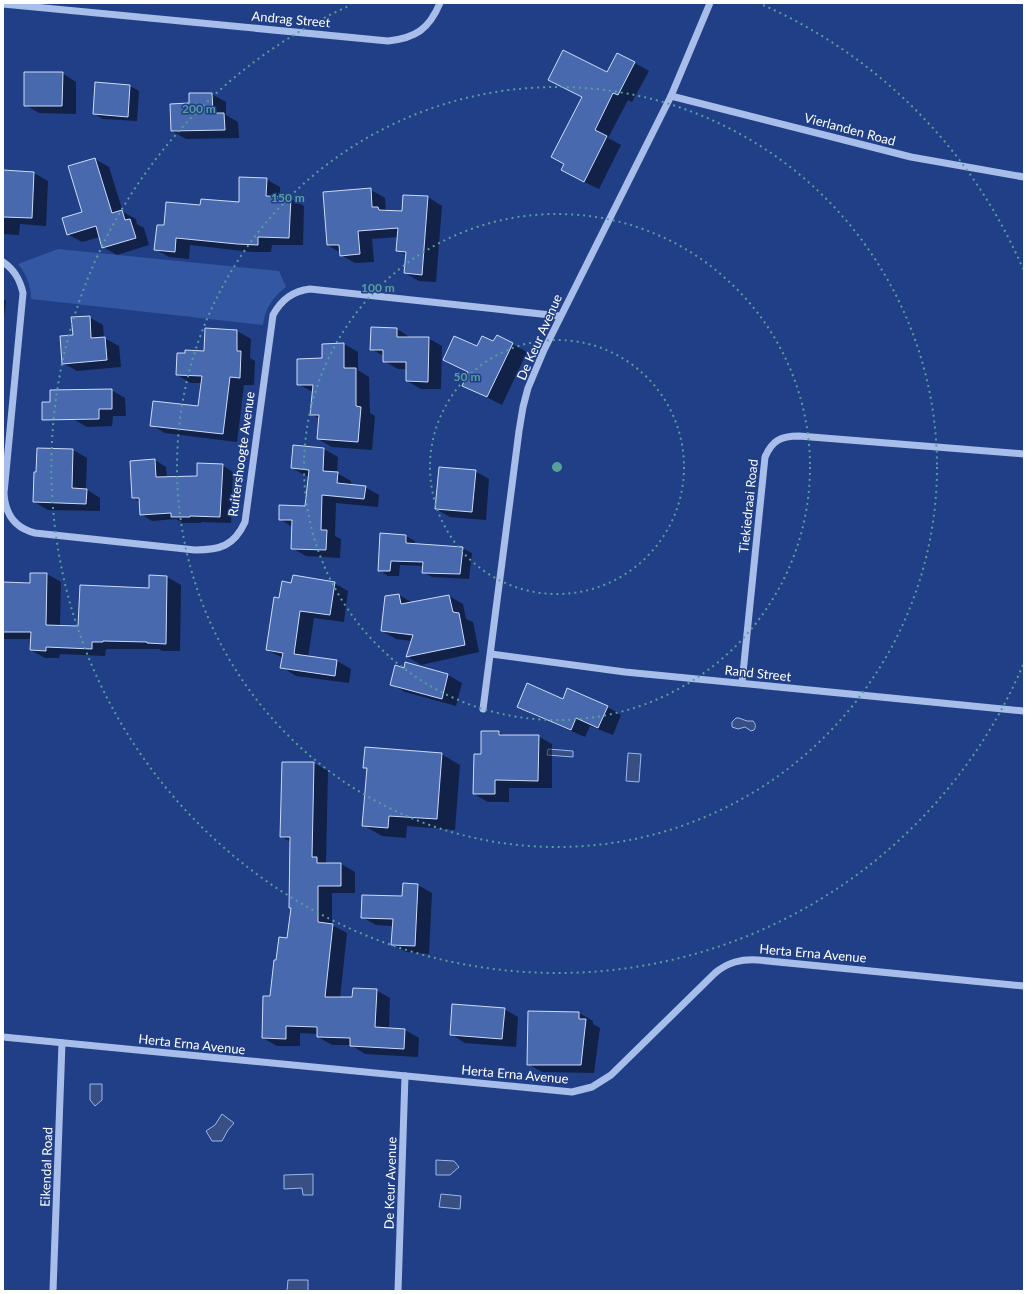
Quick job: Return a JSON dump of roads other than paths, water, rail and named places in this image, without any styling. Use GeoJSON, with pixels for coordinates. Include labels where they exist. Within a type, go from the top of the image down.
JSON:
{"type":"FeatureCollection","features":[{"type":"Feature","properties":{"kind":"street","name":"Andrag Street"},"geometry":{"type":"LineString","coordinates":[[3,4],[388,41],[402,39],[420,31],[428,24],[436,13],[440,3]]}},
{"type":"Feature","properties":{"kind":"street","name":"De Keur Avenue"},"geometry":{"type":"LineString","coordinates":[[483,709],[523,407],[528,388],[560,316],[671,96],[710,3]]}},
{"type":"Feature","properties":{"kind":"street","name":"Vierlanden Road"},"geometry":{"type":"LineString","coordinates":[[671,96],[911,157],[1024,177]]}},
{"type":"Feature","properties":{"kind":"street","name":"Ruitershoogte Avenue"},"geometry":{"type":"LineString","coordinates":[[3,262],[14,271],[23,293],[4,493],[4,501],[10,516],[21,528],[35,533],[195,550],[209,550],[225,546],[236,536],[244,522],[273,315],[278,306],[286,298],[301,290],[310,289],[560,316]]}},
{"type":"Feature","properties":{"kind":"street","name":"Tiekiedraai Road"},"geometry":{"type":"LineString","coordinates":[[742,684],[764,457],[769,448],[775,442],[782,438],[799,436],[1024,454]]}},
{"type":"Feature","properties":{"kind":"street","name":"Rand Street"},"geometry":{"type":"LineString","coordinates":[[491,654],[625,672],[1024,711]]}},
{"type":"Feature","properties":{"kind":"street","name":"Herta Erna Avenue"},"geometry":{"type":"LineString","coordinates":[[3,1037],[572,1092],[592,1087],[611,1075],[721,968],[736,961],[747,959],[1024,986]]}},
{"type":"Feature","properties":{"kind":"street","name":"Eikendal Road"},"geometry":{"type":"LineString","coordinates":[[53,1291],[62,1043]]}},
{"type":"Feature","properties":{"kind":"street","name":"De Keur Avenue"},"geometry":{"type":"LineString","coordinates":[[398,1291],[405,1076]]}}]}
